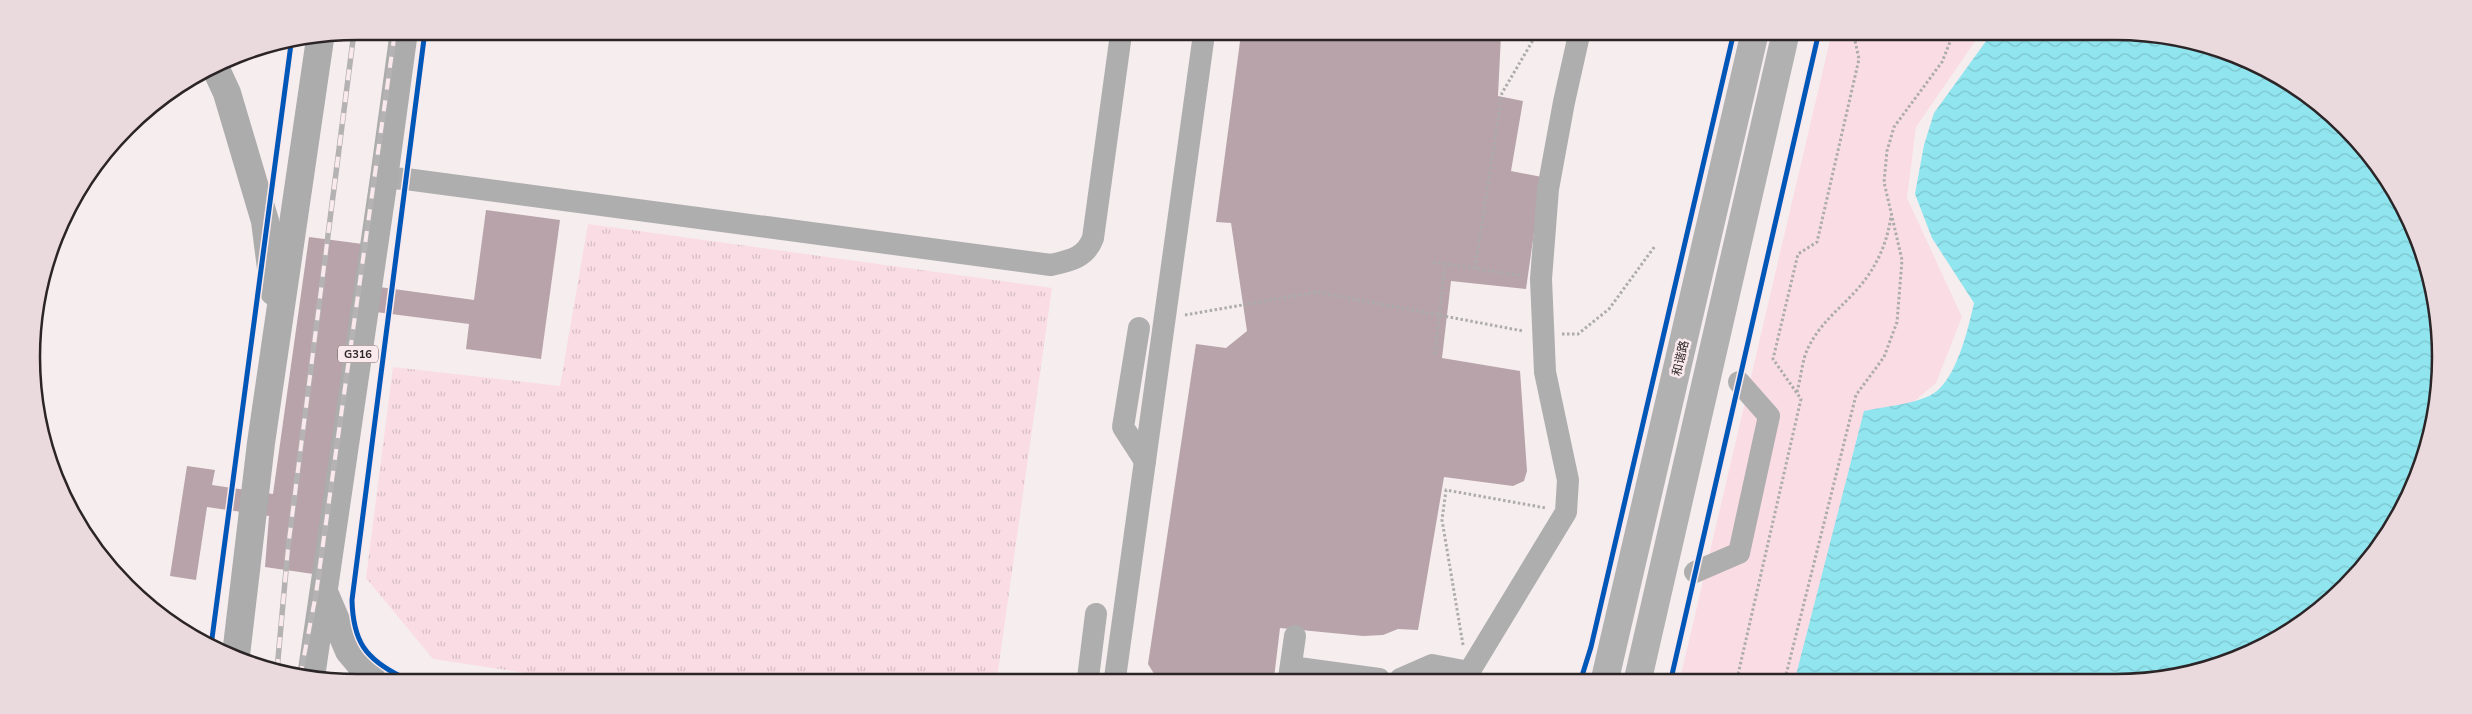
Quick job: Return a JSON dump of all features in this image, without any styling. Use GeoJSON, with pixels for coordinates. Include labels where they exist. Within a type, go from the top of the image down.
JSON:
{"type":"FeatureCollection","features":[{"type":"Feature","properties":{"kind":"highway","name":"G316"},"geometry":{"type":"LineString","coordinates":[[312,670],[322,587],[384,178],[403,40]]}},
{"type":"Feature","properties":{"kind":"highway"},"geometry":{"type":"LineString","coordinates":[[237,650],[261,443],[319,43]]}},
{"type":"Feature","properties":{"kind":"highway"},"geometry":{"type":"LineString","coordinates":[[217,73],[230,102],[264,221],[279,324]]}},
{"type":"Feature","properties":{"kind":"highway"},"geometry":{"type":"LineString","coordinates":[[322,587],[349,651],[368,674]]}},
{"type":"Feature","properties":{"kind":"main road","name":"和谐路"},"geometry":{"type":"LineString","coordinates":[[1606,674],[1753,40]]}},
{"type":"Feature","properties":{"kind":"main road"},"geometry":{"type":"LineString","coordinates":[[1639,674],[1784,40]]}},
{"type":"Feature","properties":{"kind":"lane"},"geometry":{"type":"LineString","coordinates":[[384,178],[416,180],[1051,265],[1082,255],[1090,248],[1094,238],[1120,40]]}},
{"type":"Feature","properties":{"kind":"lane"},"geometry":{"type":"LineString","coordinates":[[1116,674],[1203,40]]}},
{"type":"Feature","properties":{"kind":"lane"},"geometry":{"type":"LineString","coordinates":[[1468,674],[1566,512],[1568,480],[1545,372],[1541,278],[1548,189],[1564,102],[1579,40]]}},
{"type":"Feature","properties":{"kind":"lane"},"geometry":{"type":"LineString","coordinates":[[1139,328],[1123,427],[1145,461]]}},
{"type":"Feature","properties":{"kind":"lane"},"geometry":{"type":"LineString","coordinates":[[1695,572],[1739,553],[1769,416],[1739,382]]}},
{"type":"Feature","properties":{"kind":"lane"},"geometry":{"type":"LineString","coordinates":[[1088,674],[1096,614]]}},
{"type":"Feature","properties":{"kind":"lane"},"geometry":{"type":"LineString","coordinates":[[1295,636],[1290,673],[1308,674]]}},
{"type":"Feature","properties":{"kind":"lane"},"geometry":{"type":"LineString","coordinates":[[1411,674],[1432,665],[1464,674]]}},
{"type":"Feature","properties":{"kind":"path"},"geometry":{"type":"LineString","coordinates":[[1475,268],[1502,93],[1533,40]]}},
{"type":"Feature","properties":{"kind":"path"},"geometry":{"type":"LineString","coordinates":[[1738,674],[1801,399],[1773,359],[1798,254],[1817,242],[1859,59],[1855,40]]}},
{"type":"Feature","properties":{"kind":"path"},"geometry":{"type":"LineString","coordinates":[[1786,674],[1856,395],[1884,357],[1897,322],[1902,260],[1884,182],[1887,150],[1894,127],[1942,62],[1951,40]]}},
{"type":"Feature","properties":{"kind":"path"},"geometry":{"type":"LineString","coordinates":[[1797,393],[1807,349],[1830,316],[1866,280],[1875,266],[1888,236],[1891,217]]}},
{"type":"Feature","properties":{"kind":"path"},"geometry":{"type":"LineString","coordinates":[[1165,318],[1317,292],[1543,335],[1578,334],[1609,309],[1656,246]]}},
{"type":"Feature","properties":{"kind":"path"},"geometry":{"type":"LineString","coordinates":[[1433,262],[1531,277]]}},
{"type":"Feature","properties":{"kind":"path"},"geometry":{"type":"LineString","coordinates":[[1435,354],[1446,264]]}},
{"type":"Feature","properties":{"kind":"path"},"geometry":{"type":"LineString","coordinates":[[1461,639],[1442,520],[1446,490],[1566,512]]}},
{"type":"Feature","properties":{"kind":"green space"},"geometry":{"type":"Polygon","coordinates":[[[1830,40],[1976,40],[1916,127],[1907,198],[1962,317],[1936,383],[1870,439],[1810,674],[1681,674],[1830,40]]]}},
{"type":"Feature","properties":{"kind":"green space"},"geometry":{"type":"Polygon","coordinates":[[[588,224],[1052,288],[998,674],[534,674],[433,659],[366,578],[393,367],[560,386],[588,224]]]}},
{"type":"Feature","properties":{"kind":"water"},"geometry":{"type":"Polygon","coordinates":[[[1987,40],[2115,40],[2177,46],[2236,64],[2274,82],[2291,93],[2339,133],[2379,181],[2408,236],[2426,295],[2432,357],[2426,419],[2408,478],[2390,516],[2379,533],[2339,581],[2291,621],[2274,632],[2236,650],[2197,663],[2156,671],[2115,674],[1796,674],[1864,411],[1914,401],[1929,396],[1938,390],[1954,368],[1964,341],[1974,303],[1932,238],[1915,194],[1924,145],[1934,113],[1987,40]]]}},
{"type":"Feature","properties":{"kind":"building"},"geometry":{"type":"Polygon","coordinates":[[[1240,40],[1501,40],[1498,96],[1523,101],[1511,171],[1542,177],[1526,289],[1451,281],[1442,358],[1520,371],[1527,471],[1524,481],[1513,486],[1444,477],[1418,630],[1398,629],[1383,635],[1363,636],[1280,628],[1274,674],[1154,674],[1148,664],[1196,344],[1226,348],[1247,331],[1231,223],[1216,222],[1240,40]]]}},
{"type":"Feature","properties":{"kind":"building"},"geometry":{"type":"Polygon","coordinates":[[[486,210],[560,220],[541,359],[466,349],[469,324],[368,311],[334,577],[265,567],[269,516],[207,507],[196,580],[170,576],[187,466],[215,470],[212,485],[273,494],[309,237],[378,246],[372,286],[474,300],[486,210]]]}},
{"type":"Feature","properties":{"kind":"railway"},"geometry":{"type":"LineString","coordinates":[[278,664],[288,548],[353,40]]}},
{"type":"Feature","properties":{"kind":"railway"},"geometry":{"type":"LineString","coordinates":[[302,669],[316,594],[394,40]]}},
{"type":"Feature","properties":{"kind":"cycle path"},"geometry":{"type":"LineString","coordinates":[[396,674],[370,656],[363,647],[355,627],[352,600],[424,40]]}},
{"type":"Feature","properties":{"kind":"cycle path"},"geometry":{"type":"LineString","coordinates":[[1583,674],[1591,647],[1732,40]]}},
{"type":"Feature","properties":{"kind":"cycle path"},"geometry":{"type":"LineString","coordinates":[[1672,674],[1817,40]]}},
{"type":"Feature","properties":{"kind":"cycle path"},"geometry":{"type":"LineString","coordinates":[[212,639],[291,47]]}}]}
